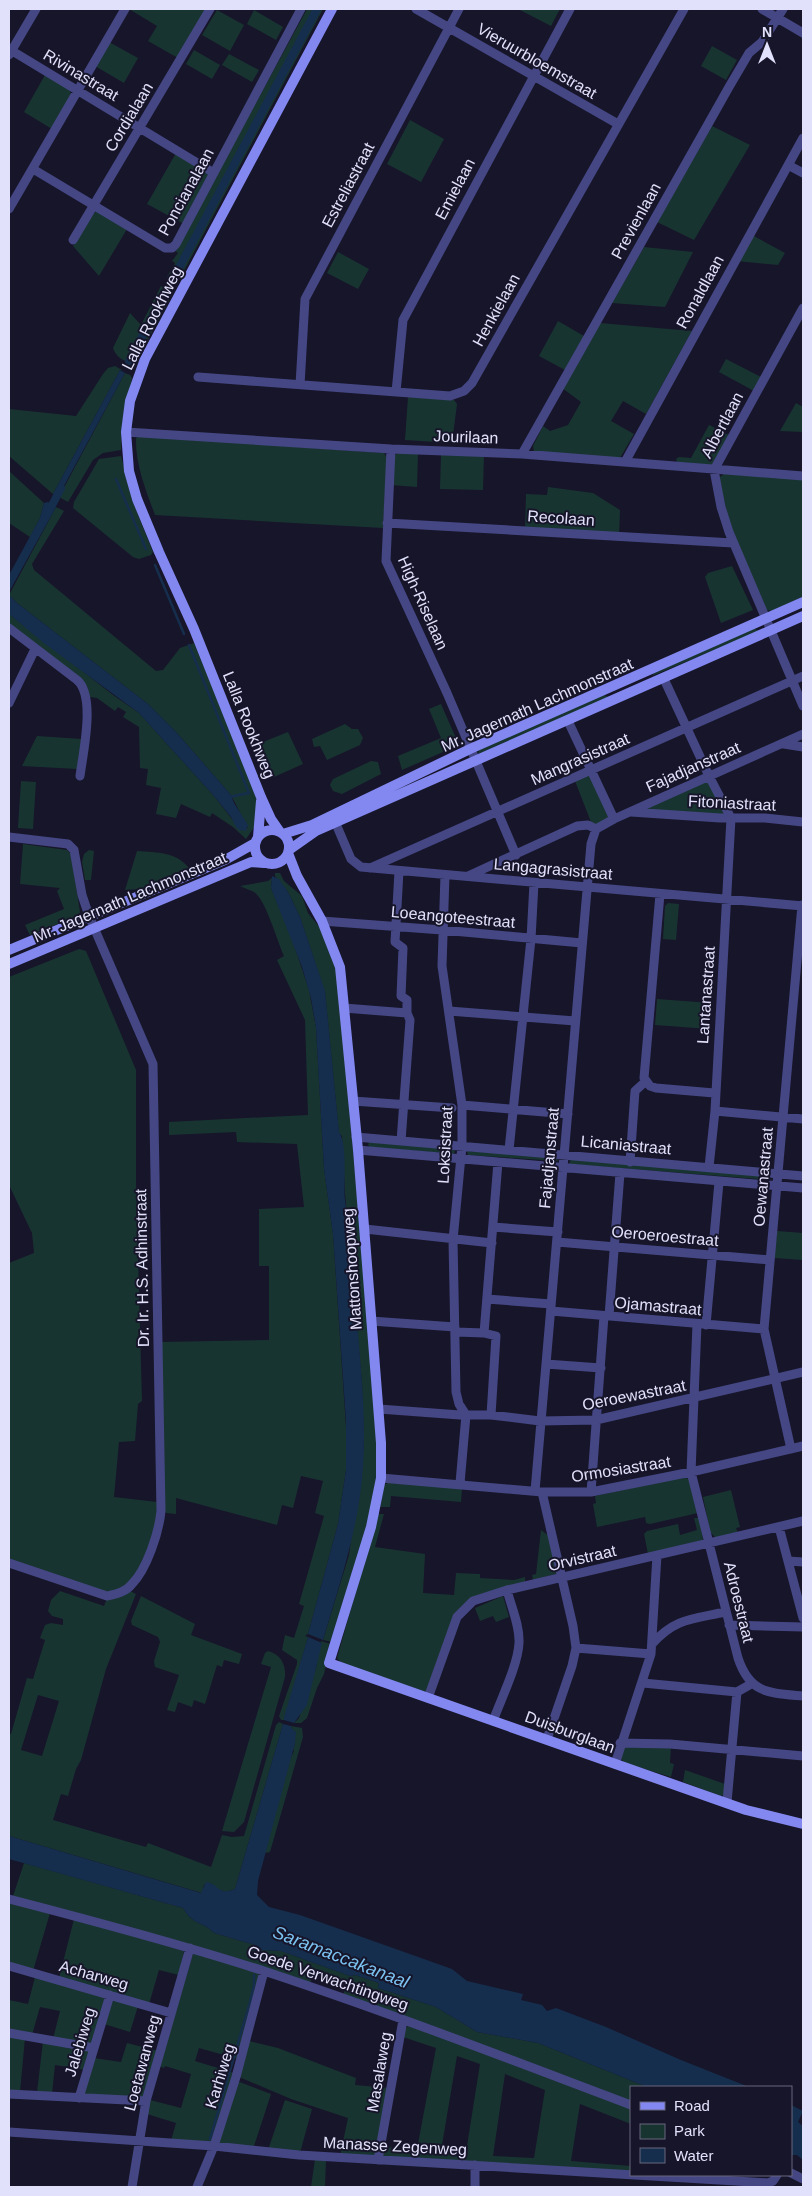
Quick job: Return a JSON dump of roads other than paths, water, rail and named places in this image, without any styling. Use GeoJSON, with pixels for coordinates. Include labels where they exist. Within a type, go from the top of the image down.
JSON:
{"type":"FeatureCollection","features":[{"type":"Feature","properties":{"kind":"street"},"geometry":{"type":"LineString","coordinates":[[10,52],[36,9]]}},
{"type":"Feature","properties":{"kind":"street"},"geometry":{"type":"LineString","coordinates":[[9,209],[125,9]]}},
{"type":"Feature","properties":{"kind":"street","name":"Cordialaan"},"geometry":{"type":"LineString","coordinates":[[73,240],[210,9]]}},
{"type":"Feature","properties":{"kind":"street","name":"Poncianalaan"},"geometry":{"type":"LineString","coordinates":[[33,169],[165,248],[172,248],[301,9]]}},
{"type":"Feature","properties":{"kind":"street","name":"Lalla Rookhweg"},"geometry":{"type":"LineString","coordinates":[[281,833],[261,797],[194,629],[158,552],[137,499],[129,471],[126,432],[130,401],[145,359],[332,9]]}},
{"type":"Feature","properties":{"kind":"street","name":"Vieruurbloemstraat"},"geometry":{"type":"LineString","coordinates":[[416,9],[618,124]]}},
{"type":"Feature","properties":{"kind":"street","name":"Estreliastraat"},"geometry":{"type":"LineString","coordinates":[[300,385],[305,299],[459,9]]}},
{"type":"Feature","properties":{"kind":"street","name":"Emielaan"},"geometry":{"type":"LineString","coordinates":[[396,392],[403,320],[570,9]]}},
{"type":"Feature","properties":{"kind":"street","name":"Henkielaan"},"geometry":{"type":"LineString","coordinates":[[198,377],[450,396],[464,391],[472,383],[684,9]]}},
{"type":"Feature","properties":{"kind":"street"},"geometry":{"type":"LineString","coordinates":[[762,9],[803,33]]}},
{"type":"Feature","properties":{"kind":"street","name":"Previenlaan"},"geometry":{"type":"LineString","coordinates":[[522,454],[729,87],[749,53],[762,42],[783,9]]}},
{"type":"Feature","properties":{"kind":"street","name":"Rivinastraat"},"geometry":{"type":"LineString","coordinates":[[10,52],[214,173]]}},
{"type":"Feature","properties":{"kind":"street","name":"Ronaldlaan"},"geometry":{"type":"LineString","coordinates":[[625,462],[803,138]]}},
{"type":"Feature","properties":{"kind":"street"},"geometry":{"type":"LineString","coordinates":[[788,165],[803,173]]}},
{"type":"Feature","properties":{"kind":"street","name":"Albertlaan"},"geometry":{"type":"LineString","coordinates":[[803,308],[714,470],[721,507],[733,543],[803,706]]}},
{"type":"Feature","properties":{"kind":"street","name":"Jourilaan"},"geometry":{"type":"LineString","coordinates":[[126,432],[391,449],[522,454],[803,476]]}},
{"type":"Feature","properties":{"kind":"street","name":"High-Riselaan"},"geometry":{"type":"LineString","coordinates":[[391,449],[386,561],[447,693],[516,855]]}},
{"type":"Feature","properties":{"kind":"street","name":"Recolaan"},"geometry":{"type":"LineString","coordinates":[[387,523],[733,543]]}},
{"type":"Feature","properties":{"kind":"street","name":"Mr. Jagernath Lachmonstraat"},"geometry":{"type":"LineString","coordinates":[[288,852],[334,819],[394,791],[470,749],[646,673],[803,602]]}},
{"type":"Feature","properties":{"kind":"street","name":"Mr. Jagernath Lachmonstraat"},"geometry":{"type":"LineString","coordinates":[[394,791],[475,761],[803,616]]}},
{"type":"Feature","properties":{"kind":"street"},"geometry":{"type":"LineString","coordinates":[[9,628],[77,680],[84,690],[87,719],[80,776]]}},
{"type":"Feature","properties":{"kind":"street"},"geometry":{"type":"LineString","coordinates":[[9,703],[35,649]]}},
{"type":"Feature","properties":{"kind":"street"},"geometry":{"type":"LineString","coordinates":[[646,673],[651,684]]}},
{"type":"Feature","properties":{"kind":"street","name":"Mangrasistraat"},"geometry":{"type":"LineString","coordinates":[[370,868],[803,676]]}},
{"type":"Feature","properties":{"kind":"street"},"geometry":{"type":"LineString","coordinates":[[664,679],[686,729],[731,818]]}},
{"type":"Feature","properties":{"kind":"street"},"geometry":{"type":"LineString","coordinates":[[607,690],[613,701]]}},
{"type":"Feature","properties":{"kind":"street"},"geometry":{"type":"LineString","coordinates":[[568,721],[614,818]]}},
{"type":"Feature","properties":{"kind":"street","name":"Fajadjanstraat"},"geometry":{"type":"LineString","coordinates":[[576,1648],[562,1578],[539,1492],[540,1421],[591,844],[596,829],[614,818],[803,734]]}},
{"type":"Feature","properties":{"kind":"street"},"geometry":{"type":"LineString","coordinates":[[783,744],[803,747]]}},
{"type":"Feature","properties":{"kind":"street","name":"Lalla Rookhweg"},"geometry":{"type":"LineString","coordinates":[[256,840],[261,797]]}},
{"type":"Feature","properties":{"kind":"street","name":"Fitoniastraat"},"geometry":{"type":"LineString","coordinates":[[628,812],[765,818],[803,822]]}},
{"type":"Feature","properties":{"kind":"street","name":"Lantanastraat"},"geometry":{"type":"LineString","coordinates":[[709,1167],[715,1111],[714,1093],[731,818]]}},
{"type":"Feature","properties":{"kind":"street","name":"Mr. Jagernath Lachmonstraat"},"geometry":{"type":"LineString","coordinates":[[281,833],[334,819]]}},
{"type":"Feature","properties":{"kind":"street","name":"Langagrasistraat"},"geometry":{"type":"LineString","coordinates":[[334,819],[351,859],[361,867],[445,876],[802,906]]}},
{"type":"Feature","properties":{"kind":"street"},"geometry":{"type":"LineString","coordinates":[[466,877],[577,826],[588,825],[596,829]]}},
{"type":"Feature","properties":{"kind":"street"},"geometry":{"type":"LineString","coordinates":[[267,863],[280,862],[288,852],[287,839],[281,833],[268,830],[256,840],[256,854],[267,863],[285,869],[297,876]]}},
{"type":"Feature","properties":{"kind":"street","name":"Dr. Ir. H.S. Adhinstraat"},"geometry":{"type":"LineString","coordinates":[[9,836],[68,844],[74,850],[77,858],[82,895],[89,916],[153,1064],[161,1511],[159,1526],[151,1549],[133,1584],[120,1593],[107,1596],[9,1563]]}},
{"type":"Feature","properties":{"kind":"street","name":"Mr. Jagernath Lachmonstraat"},"geometry":{"type":"LineString","coordinates":[[9,950],[225,860],[256,840]]}},
{"type":"Feature","properties":{"kind":"street","name":"Mattonshoopweg"},"geometry":{"type":"LineString","coordinates":[[288,852],[297,876],[322,921],[340,967],[365,1229],[381,1443],[381,1478],[371,1527],[329,1663]]}},
{"type":"Feature","properties":{"kind":"street","name":"Mr. Jagernath Lachmonstraat"},"geometry":{"type":"LineString","coordinates":[[9,964],[251,862],[267,863]]}},
{"type":"Feature","properties":{"kind":"street"},"geometry":{"type":"LineString","coordinates":[[399,871],[395,942],[403,948],[401,996],[407,1000],[406,1014],[410,1020],[401,1141]]}},
{"type":"Feature","properties":{"kind":"street","name":"Loksistraat"},"geometry":{"type":"LineString","coordinates":[[445,876],[442,966],[462,1105],[462,1146],[453,1240],[456,1392],[459,1404],[466,1415]]}},
{"type":"Feature","properties":{"kind":"street"},"geometry":{"type":"LineString","coordinates":[[510,1150],[524,1017],[534,883]]}},
{"type":"Feature","properties":{"kind":"street"},"geometry":{"type":"LineString","coordinates":[[660,894],[644,1072],[646,1081],[656,1088],[714,1093]]}},
{"type":"Feature","properties":{"kind":"street","name":"Oewanastraat"},"geometry":{"type":"LineString","coordinates":[[791,1449],[764,1329],[776,1186],[799,980],[802,906]]}},
{"type":"Feature","properties":{"kind":"street","name":"Loeangoteestraat"},"geometry":{"type":"LineString","coordinates":[[322,921],[582,943]]}},
{"type":"Feature","properties":{"kind":"street"},"geometry":{"type":"LineString","coordinates":[[344,1008],[406,1014]]}},
{"type":"Feature","properties":{"kind":"street"},"geometry":{"type":"LineString","coordinates":[[449,1011],[575,1021]]}},
{"type":"Feature","properties":{"kind":"street"},"geometry":{"type":"LineString","coordinates":[[630,1162],[635,1091],[646,1081]]}},
{"type":"Feature","properties":{"kind":"street"},"geometry":{"type":"LineString","coordinates":[[353,1101],[452,1108]]}},
{"type":"Feature","properties":{"kind":"street"},"geometry":{"type":"LineString","coordinates":[[462,1105],[568,1114]]}},
{"type":"Feature","properties":{"kind":"street"},"geometry":{"type":"LineString","coordinates":[[715,1111],[803,1119]]}},
{"type":"Feature","properties":{"kind":"street","name":"Licaniastraat"},"geometry":{"type":"LineString","coordinates":[[356,1136],[803,1176]]}},
{"type":"Feature","properties":{"kind":"street","name":"Licaniastraat"},"geometry":{"type":"LineString","coordinates":[[358,1150],[803,1188]]}},
{"type":"Feature","properties":{"kind":"street"},"geometry":{"type":"LineString","coordinates":[[484,1332],[498,1162]]}},
{"type":"Feature","properties":{"kind":"street"},"geometry":{"type":"LineString","coordinates":[[591,1492],[596,1420],[620,1173]]}},
{"type":"Feature","properties":{"kind":"street","name":"Adroestraat"},"geometry":{"type":"LineString","coordinates":[[718,1182],[713,1254],[702,1325],[694,1398],[691,1472],[729,1624],[741,1666],[751,1684]]}},
{"type":"Feature","properties":{"kind":"street"},"geometry":{"type":"LineString","coordinates":[[493,1227],[558,1232]]}},
{"type":"Feature","properties":{"kind":"street"},"geometry":{"type":"LineString","coordinates":[[365,1229],[492,1243]]}},
{"type":"Feature","properties":{"kind":"street","name":"Oeroeroestraat"},"geometry":{"type":"LineString","coordinates":[[557,1242],[770,1260]]}},
{"type":"Feature","properties":{"kind":"street","name":"Ojamastraat"},"geometry":{"type":"LineString","coordinates":[[487,1299],[606,1316],[764,1329]]}},
{"type":"Feature","properties":{"kind":"street"},"geometry":{"type":"LineString","coordinates":[[371,1321],[493,1334],[497,1339],[491,1415]]}},
{"type":"Feature","properties":{"kind":"street"},"geometry":{"type":"LineString","coordinates":[[546,1364],[601,1368]]}},
{"type":"Feature","properties":{"kind":"street","name":"Oeroewastraat"},"geometry":{"type":"LineString","coordinates":[[379,1409],[491,1415],[540,1421],[596,1420],[803,1372]]}},
{"type":"Feature","properties":{"kind":"street"},"geometry":{"type":"LineString","coordinates":[[460,1483],[466,1415]]}},
{"type":"Feature","properties":{"kind":"street","name":"Ormosiastraat"},"geometry":{"type":"LineString","coordinates":[[381,1478],[460,1483],[539,1492],[591,1492],[691,1472],[803,1446]]}},
{"type":"Feature","properties":{"kind":"street","name":"Orvistraat"},"geometry":{"type":"LineString","coordinates":[[428,1698],[453,1628],[461,1612],[473,1601],[507,1590],[803,1521]]}},
{"type":"Feature","properties":{"kind":"street"},"geometry":{"type":"LineString","coordinates":[[779,1527],[803,1618]]}},
{"type":"Feature","properties":{"kind":"street"},"geometry":{"type":"LineString","coordinates":[[615,1764],[620,1743],[643,1683],[651,1654],[657,1555]]}},
{"type":"Feature","properties":{"kind":"street"},"geometry":{"type":"LineString","coordinates":[[788,1561],[803,1562]]}},
{"type":"Feature","properties":{"kind":"street"},"geometry":{"type":"LineString","coordinates":[[493,1721],[519,1643],[507,1590]]}},
{"type":"Feature","properties":{"kind":"street"},"geometry":{"type":"LineString","coordinates":[[652,1644],[664,1630],[678,1623],[726,1612]]}},
{"type":"Feature","properties":{"kind":"street"},"geometry":{"type":"LineString","coordinates":[[729,1624],[803,1627]]}},
{"type":"Feature","properties":{"kind":"street"},"geometry":{"type":"LineString","coordinates":[[547,1739],[572,1666],[576,1648],[651,1654]]}},
{"type":"Feature","properties":{"kind":"street","name":"Duisburglaan"},"geometry":{"type":"LineString","coordinates":[[329,1663],[770,1817],[803,1824]]}},
{"type":"Feature","properties":{"kind":"street"},"geometry":{"type":"LineString","coordinates":[[643,1683],[737,1692],[751,1684],[771,1693],[803,1696]]}},
{"type":"Feature","properties":{"kind":"street"},"geometry":{"type":"LineString","coordinates":[[727,1802],[737,1692]]}},
{"type":"Feature","properties":{"kind":"street"},"geometry":{"type":"LineString","coordinates":[[620,1743],[670,1744],[803,1756]]}},
{"type":"Feature","properties":{"kind":"street","name":"Goede Verwachtingweg"},"geometry":{"type":"LineString","coordinates":[[9,1898],[190,1948],[264,1971],[503,2056],[630,2105]]}},
{"type":"Feature","properties":{"kind":"street","name":"Loetawanweg"},"geometry":{"type":"LineString","coordinates":[[132,2187],[146,2101],[190,1948]]}},
{"type":"Feature","properties":{"kind":"street","name":"Acharweg"},"geometry":{"type":"LineString","coordinates":[[9,1966],[171,2013]]}},
{"type":"Feature","properties":{"kind":"street","name":"Karhiweg"},"geometry":{"type":"LineString","coordinates":[[197,2187],[214,2146],[255,2010],[264,1971]]}},
{"type":"Feature","properties":{"kind":"street","name":"Jalebiweg"},"geometry":{"type":"LineString","coordinates":[[79,2098],[110,1995]]}},
{"type":"Feature","properties":{"kind":"street","name":"Masalaweg"},"geometry":{"type":"LineString","coordinates":[[378,2160],[403,2020]]}},
{"type":"Feature","properties":{"kind":"street"},"geometry":{"type":"LineString","coordinates":[[9,2033],[94,2048]]}},
{"type":"Feature","properties":{"kind":"street"},"geometry":{"type":"LineString","coordinates":[[9,2094],[146,2101]]}},
{"type":"Feature","properties":{"kind":"street","name":"Manasse Zegenweg"},"geometry":{"type":"LineString","coordinates":[[9,2132],[214,2146],[299,2155],[630,2174]]}},
{"type":"Feature","properties":{"kind":"street"},"geometry":{"type":"LineString","coordinates":[[475,2165],[475,2187]]}},
{"type":"Feature","properties":{"kind":"street","name":"Manasse Zegenweg"},"geometry":{"type":"LineString","coordinates":[[659,2176],[773,2182],[776,2176]]}},
{"type":"Feature","properties":{"kind":"water"},"geometry":{"type":"Polygon","coordinates":[[[120,370],[125,373],[58,497],[53,494],[120,370]]]}},
{"type":"Feature","properties":{"kind":"water"},"geometry":{"type":"Polygon","coordinates":[[[48,502],[56,507],[9,592],[9,575],[40,518],[44,503],[48,502]]]}},
{"type":"Feature","properties":{"kind":"water"},"geometry":{"type":"Polygon","coordinates":[[[9,595],[148,704],[177,733],[231,795],[248,825],[246,831],[239,830],[236,827],[231,817],[214,796],[139,713],[45,644],[9,614],[9,595]]]}},
{"type":"Feature","properties":{"kind":"water"},"geometry":{"type":"Polygon","coordinates":[[[272,876],[279,879],[288,892],[300,917],[325,991],[339,1132],[342,1138],[344,1155],[345,1200],[362,1384],[364,1434],[361,1489],[348,1555],[323,1640],[308,1634],[338,1524],[346,1470],[346,1421],[333,1234],[324,1169],[316,1028],[311,998],[302,967],[271,888],[272,876]]]}},
{"type":"Feature","properties":{"kind":"water"},"geometry":{"type":"Polygon","coordinates":[[[308,1637],[322,1643],[307,1705],[294,1723],[284,1720],[284,1717],[308,1637]]]}},
{"type":"Feature","properties":{"kind":"water","name":"Saramaccakanaal"},"geometry":{"type":"Polygon","coordinates":[[[283,1724],[291,1726],[296,1732],[295,1743],[258,1881],[257,1895],[269,1907],[300,1915],[452,1969],[467,1981],[523,1994],[521,2000],[542,2005],[547,2011],[556,2008],[746,2086],[645,2086],[538,2043],[477,2032],[436,2007],[378,1988],[379,1983],[355,1975],[350,1976],[281,1951],[262,1950],[255,1945],[214,1933],[194,1921],[183,1908],[9,1859],[9,1836],[201,1893],[206,1882],[225,1891],[235,1889],[283,1724]]]}},
{"type":"Feature","properties":{"kind":"water"},"geometry":{"type":"Polygon","coordinates":[[[792,2106],[803,2111],[798,2122],[803,2126],[803,2160],[797,2155],[792,2155],[792,2106]]]}},
{"type":"Feature","properties":{"kind":"waterway"},"geometry":{"type":"LineString","coordinates":[[173,279],[317,9]]}},
{"type":"Feature","properties":{"kind":"waterway"},"geometry":{"type":"LineString","coordinates":[[129,361],[166,291]]}},
{"type":"Feature","properties":{"kind":"waterway"},"geometry":{"type":"LineString","coordinates":[[116,479],[146,549]]}},
{"type":"Feature","properties":{"kind":"waterway"},"geometry":{"type":"LineString","coordinates":[[48,513],[61,488]]}},
{"type":"Feature","properties":{"kind":"waterway"},"geometry":{"type":"LineString","coordinates":[[155,565],[184,634]]}},
{"type":"Feature","properties":{"kind":"waterway"},"geometry":{"type":"LineString","coordinates":[[189,645],[249,793],[229,797]]}},
{"type":"Feature","properties":{"kind":"waterway"},"geometry":{"type":"LineString","coordinates":[[210,2139],[250,2002],[254,1975]]}}]}
